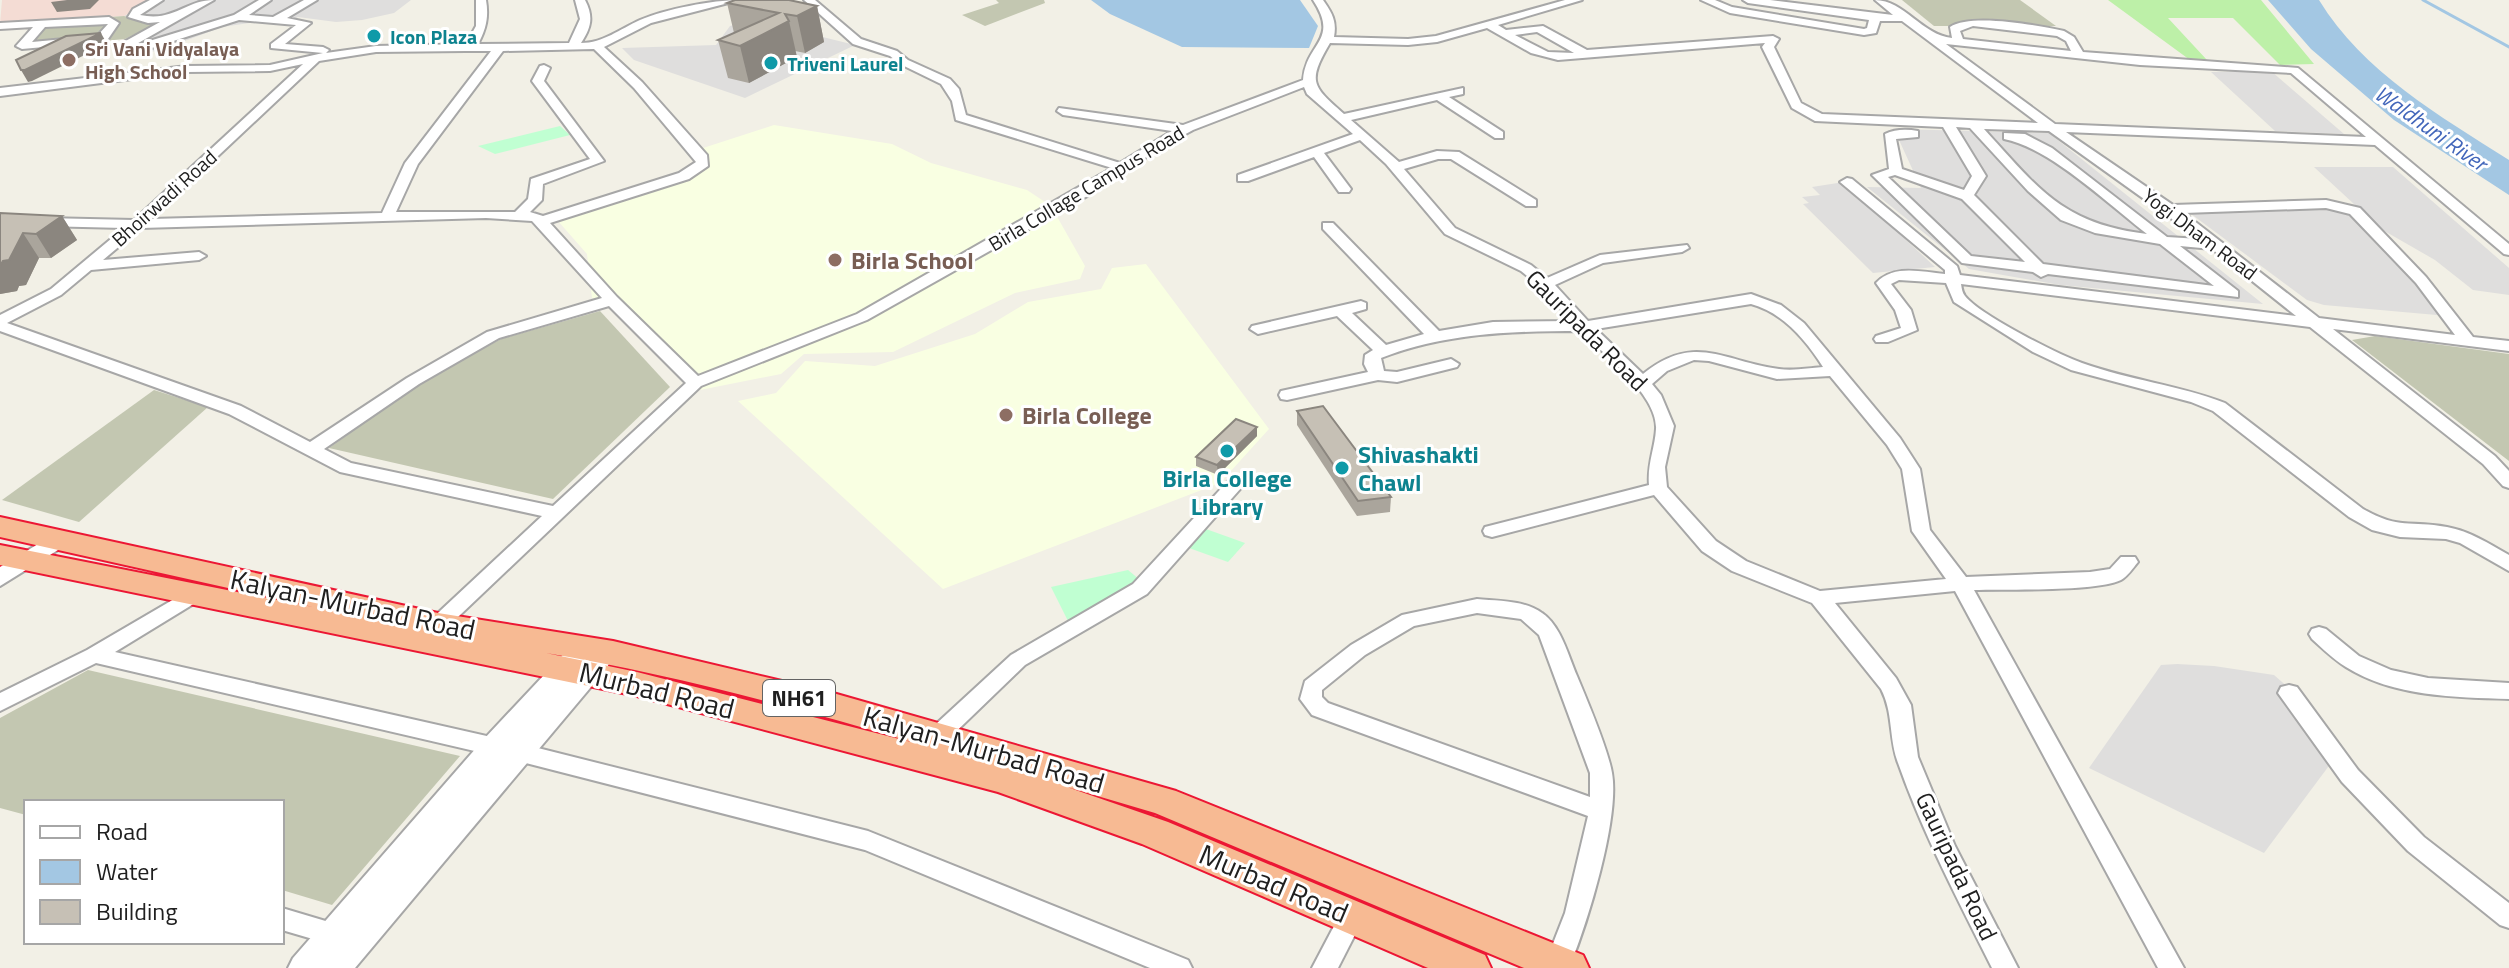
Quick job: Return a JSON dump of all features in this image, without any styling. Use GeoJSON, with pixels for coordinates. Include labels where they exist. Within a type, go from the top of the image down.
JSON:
{"type":"FeatureCollection","features":[{"type":"Feature","properties":{"kind":"highway","name":"Murbad Road"},"geometry":{"type":"LineString","coordinates":[[17,553],[193,595],[430,632],[586,661],[928,747],[1001,779],[1155,833],[1471,968]]}},
{"type":"Feature","properties":{"kind":"highway","name":"Kalyan-Murbad Road"},"geometry":{"type":"LineString","coordinates":[[17,553],[430,632]]}},
{"type":"Feature","properties":{"kind":"highway","name":"Kalyan-Murbad Road"},"geometry":{"type":"LineString","coordinates":[[928,747],[1163,801],[1564,966]]}},
{"type":"Feature","properties":{"kind":"street"},"geometry":{"type":"LineString","coordinates":[[158,0],[137,11],[133,17],[148,20],[174,18],[206,0]]}},
{"type":"Feature","properties":{"kind":"street"},"geometry":{"type":"LineString","coordinates":[[206,0],[126,45],[130,50],[138,49],[204,25],[238,17],[266,0]]}},
{"type":"Feature","properties":{"kind":"street"},"geometry":{"type":"LineString","coordinates":[[204,25],[207,19],[221,15],[242,0]]}},
{"type":"Feature","properties":{"kind":"street"},"geometry":{"type":"LineString","coordinates":[[278,18],[312,0]]}},
{"type":"Feature","properties":{"kind":"street"},"geometry":{"type":"LineString","coordinates":[[469,49],[482,29],[484,16],[481,0]]}},
{"type":"Feature","properties":{"kind":"street"},"geometry":{"type":"LineString","coordinates":[[572,47],[587,24],[587,10],[580,0]]}},
{"type":"Feature","properties":{"kind":"street"},"geometry":{"type":"LineString","coordinates":[[221,15],[278,18],[306,25],[275,46],[345,52],[572,47],[597,46],[647,21],[735,0]]}},
{"type":"Feature","properties":{"kind":"street"},"geometry":{"type":"LineString","coordinates":[[809,0],[851,40],[873,51],[893,53],[906,66],[941,76],[959,97],[960,117],[1121,167]]}},
{"type":"Feature","properties":{"kind":"street"},"geometry":{"type":"LineString","coordinates":[[1307,82],[1315,54],[1328,40],[1333,23],[1330,13],[1318,0]]}},
{"type":"Feature","properties":{"kind":"street"},"geometry":{"type":"LineString","coordinates":[[1328,40],[1408,42],[1437,39],[1577,0]]}},
{"type":"Feature","properties":{"kind":"street"},"geometry":{"type":"LineString","coordinates":[[1706,0],[1751,14],[1864,32],[1872,31],[1875,18]]}},
{"type":"Feature","properties":{"kind":"street"},"geometry":{"type":"LineString","coordinates":[[1748,0],[1875,18],[1902,18]]}},
{"type":"Feature","properties":{"kind":"street","name":"Yogi Dham Road"},"geometry":{"type":"LineString","coordinates":[[1880,0],[2055,130],[2170,209],[2489,460],[2509,482]]}},
{"type":"Feature","properties":{"kind":"street"},"geometry":{"type":"LineString","coordinates":[[0,26],[37,29],[114,23],[99,39],[22,46],[37,29]]}},
{"type":"Feature","properties":{"kind":"street"},"geometry":{"type":"LineString","coordinates":[[1959,42],[1954,29],[1960,28],[1960,24],[1973,23],[2060,33],[2070,39],[2079,55]]}},
{"type":"Feature","properties":{"kind":"street"},"geometry":{"type":"LineString","coordinates":[[1489,25],[1560,60],[1585,54],[1773,39],[1768,47],[1796,105],[1803,112],[1837,120],[1950,129],[2379,141]]}},
{"type":"Feature","properties":{"kind":"street"},"geometry":{"type":"LineString","coordinates":[[1504,34],[1539,28],[1585,54]]}},
{"type":"Feature","properties":{"kind":"street"},"geometry":{"type":"LineString","coordinates":[[0,39],[37,29]]}},
{"type":"Feature","properties":{"kind":"street"},"geometry":{"type":"LineString","coordinates":[[1930,39],[2140,62],[2294,70],[2509,251]]}},
{"type":"Feature","properties":{"kind":"street"},"geometry":{"type":"LineString","coordinates":[[540,222],[684,176],[703,163],[702,158],[638,85],[597,46]]}},
{"type":"Feature","properties":{"kind":"street"},"geometry":{"type":"LineString","coordinates":[[387,218],[412,163],[499,48]]}},
{"type":"Feature","properties":{"kind":"street"},"geometry":{"type":"LineString","coordinates":[[0,92],[187,69],[270,68],[345,52]]}},
{"type":"Feature","properties":{"kind":"street","name":"Bhoirwadi Road"},"geometry":{"type":"LineString","coordinates":[[0,323],[56,292],[316,58]]}},
{"type":"Feature","properties":{"kind":"street"},"geometry":{"type":"LineString","coordinates":[[520,214],[535,200],[536,182],[598,161],[538,81],[544,68]]}},
{"type":"Feature","properties":{"kind":"street","name":"Birla Collage Campus Road"},"geometry":{"type":"LineString","coordinates":[[430,632],[695,383],[862,317],[1185,129],[1307,82]]}},
{"type":"Feature","properties":{"kind":"street","name":"Gauripada Road"},"geometry":{"type":"LineString","coordinates":[[1307,82],[1311,91],[1396,167],[1450,231],[1510,259],[1546,284],[1643,383],[1653,395],[1665,426],[1656,467],[1658,488],[1709,546],[1739,566],[1819,598],[1889,684],[1900,705],[1907,757],[1928,809],[1944,848],[2005,968]]}},
{"type":"Feature","properties":{"kind":"street"},"geometry":{"type":"LineString","coordinates":[[1342,118],[1459,91]]}},
{"type":"Feature","properties":{"kind":"street"},"geometry":{"type":"LineString","coordinates":[[1439,96],[1499,135]]}},
{"type":"Feature","properties":{"kind":"street"},"geometry":{"type":"LineString","coordinates":[[1063,111],[1185,129]]}},
{"type":"Feature","properties":{"kind":"street"},"geometry":{"type":"LineString","coordinates":[[1896,171],[1889,137],[1950,129]]}},
{"type":"Feature","properties":{"kind":"street"},"geometry":{"type":"LineString","coordinates":[[1950,129],[1979,176],[1967,196]]}},
{"type":"Feature","properties":{"kind":"street"},"geometry":{"type":"LineString","coordinates":[[1979,130],[2062,215],[2083,225],[2163,240],[2216,245]]}},
{"type":"Feature","properties":{"kind":"street"},"geometry":{"type":"LineString","coordinates":[[1979,130],[2021,137],[2035,143],[2233,294],[2034,268],[1967,260],[1879,175],[1896,171],[1967,196],[2034,268],[2041,289]]}},
{"type":"Feature","properties":{"kind":"street"},"geometry":{"type":"LineString","coordinates":[[1243,178],[1363,135]]}},
{"type":"Feature","properties":{"kind":"street"},"geometry":{"type":"LineString","coordinates":[[1316,151],[1344,189]]}},
{"type":"Feature","properties":{"kind":"street"},"geometry":{"type":"LineString","coordinates":[[1396,167],[1437,155],[1454,155],[1531,203]]}},
{"type":"Feature","properties":{"kind":"street"},"geometry":{"type":"LineString","coordinates":[[1847,182],[1952,269],[1954,289],[1959,299],[2039,349],[2077,367],[2197,398],[2219,407],[2328,493],[2379,526],[2400,531],[2446,533],[2467,539],[2509,564]]}},
{"type":"Feature","properties":{"kind":"street"},"geometry":{"type":"LineString","coordinates":[[2170,209],[2326,204],[2355,211],[2421,280],[2468,341]]}},
{"type":"Feature","properties":{"kind":"street"},"geometry":{"type":"LineString","coordinates":[[0,221],[135,224],[520,214],[536,217],[612,300],[695,383]]}},
{"type":"Feature","properties":{"kind":"street"},"geometry":{"type":"LineString","coordinates":[[1328,226],[1435,336]]}},
{"type":"Feature","properties":{"kind":"street"},"geometry":{"type":"LineString","coordinates":[[1546,284],[1600,259],[1682,248]]}},
{"type":"Feature","properties":{"kind":"street"},"geometry":{"type":"LineString","coordinates":[[2182,254],[2229,256]]}},
{"type":"Feature","properties":{"kind":"street"},"geometry":{"type":"LineString","coordinates":[[86,266],[199,256]]}},
{"type":"Feature","properties":{"kind":"street"},"geometry":{"type":"LineString","coordinates":[[1882,339],[1909,330],[1903,310],[1883,283],[1896,275],[1955,279],[2509,346]]}},
{"type":"Feature","properties":{"kind":"street"},"geometry":{"type":"LineString","coordinates":[[311,450],[413,381],[493,335],[612,300]]}},
{"type":"Feature","properties":{"kind":"street"},"geometry":{"type":"LineString","coordinates":[[1378,375],[1372,364],[1373,355],[1381,349],[1435,336],[1493,327],[1584,326],[1737,300],[1762,300],[1773,305],[1798,328],[1894,442],[1911,469],[1921,531],[1961,584],[2171,968]]}},
{"type":"Feature","properties":{"kind":"street"},"geometry":{"type":"LineString","coordinates":[[1258,329],[1361,306]]}},
{"type":"Feature","properties":{"kind":"street"},"geometry":{"type":"LineString","coordinates":[[1341,311],[1381,349]]}},
{"type":"Feature","properties":{"kind":"street"},"geometry":{"type":"LineString","coordinates":[[0,323],[187,395],[235,410],[346,468],[557,513]]}},
{"type":"Feature","properties":{"kind":"street"},"geometry":{"type":"LineString","coordinates":[[1643,383],[1658,368],[1698,355],[1714,354],[1775,374],[1834,371]]}},
{"type":"Feature","properties":{"kind":"street"},"geometry":{"type":"LineString","coordinates":[[1287,395],[1378,375],[1397,377],[1451,364]]}},
{"type":"Feature","properties":{"kind":"street"},"geometry":{"type":"LineString","coordinates":[[928,747],[1018,660],[1140,589],[1235,484]]}},
{"type":"Feature","properties":{"kind":"street"},"geometry":{"type":"LineString","coordinates":[[1492,531],[1658,488]]}},
{"type":"Feature","properties":{"kind":"street"},"geometry":{"type":"LineString","coordinates":[[1819,598],[1961,584],[2090,579],[2116,575],[2128,562]]}},
{"type":"Feature","properties":{"kind":"street"},"geometry":{"type":"LineString","coordinates":[[0,703],[94,655],[193,595]]}},
{"type":"Feature","properties":{"kind":"street"},"geometry":{"type":"LineString","coordinates":[[1564,966],[1601,811],[1601,773],[1583,716],[1548,632],[1537,619],[1525,612],[1477,606],[1409,620],[1358,650],[1312,687],[1311,699],[1320,709],[1601,811]]}},
{"type":"Feature","properties":{"kind":"street"},"geometry":{"type":"LineString","coordinates":[[2319,634],[2354,663],[2387,676],[2446,688],[2509,691]]}},
{"type":"Feature","properties":{"kind":"street"},"geometry":{"type":"LineString","coordinates":[[94,655],[506,750],[868,841],[1179,968]]}},
{"type":"Feature","properties":{"kind":"street"},"geometry":{"type":"LineString","coordinates":[[304,968],[346,938],[586,661]]}},
{"type":"Feature","properties":{"kind":"street"},"geometry":{"type":"LineString","coordinates":[[2289,693],[2350,776],[2416,844],[2509,917]]}},
{"type":"Feature","properties":{"kind":"street"},"geometry":{"type":"LineString","coordinates":[[1325,968],[1352,917]]}},
{"type":"Feature","properties":{"kind":"street"},"geometry":{"type":"LineString","coordinates":[[284,920],[346,938]]}},
{"type":"Feature","properties":{"kind":"street"},"geometry":{"type":"LineString","coordinates":[[336,968],[346,938]]}},
{"type":"Feature","properties":{"kind":"shaded area"},"geometry":{"type":"Polygon","coordinates":[[[2,0],[153,0],[124,16],[0,24],[2,0]]]}},
{"type":"Feature","properties":{"kind":"shaded area"},"geometry":{"type":"Polygon","coordinates":[[[153,0],[411,0],[394,13],[362,20],[336,22],[298,17],[287,23],[256,22],[222,27],[182,42],[170,43],[161,50],[125,57],[111,47],[155,25],[124,16],[153,0]]]}},
{"type":"Feature","properties":{"kind":"shaded area"},"geometry":{"type":"Polygon","coordinates":[[[996,0],[1044,0],[1045,3],[985,26],[962,15],[999,3],[996,0]]]}},
{"type":"Feature","properties":{"kind":"shaded area"},"geometry":{"type":"Polygon","coordinates":[[[1902,0],[2020,0],[2056,26],[1934,26],[1902,0]]]}},
{"type":"Feature","properties":{"kind":"shaded area"},"geometry":{"type":"Polygon","coordinates":[[[124,16],[156,24],[125,39],[16,49],[55,21],[124,16]]]}},
{"type":"Feature","properties":{"kind":"shaded area","name":"Triveni Laurel"},"geometry":{"type":"Polygon","coordinates":[[[754,20],[855,45],[745,98],[634,60],[622,48],[716,45],[730,26],[754,20]]]}},
{"type":"Feature","properties":{"kind":"shaded area"},"geometry":{"type":"Polygon","coordinates":[[[2271,71],[2344,134],[2275,131],[2211,72],[2271,71]]]}},
{"type":"Feature","properties":{"kind":"shaded area","name":"Birla School"},"geometry":{"type":"Polygon","coordinates":[[[774,125],[892,144],[931,163],[1027,190],[1051,206],[1085,266],[1080,279],[1015,293],[893,352],[804,354],[781,374],[700,390],[625,309],[592,298],[587,254],[558,221],[691,178],[710,163],[700,149],[774,125]]]}},
{"type":"Feature","properties":{"kind":"shaded area"},"geometry":{"type":"Polygon","coordinates":[[[1894,129],[2049,133],[2263,304],[2060,285],[1969,269],[1867,187],[1921,188],[1894,129]]]}},
{"type":"Feature","properties":{"kind":"shaded area"},"geometry":{"type":"Polygon","coordinates":[[[2314,167],[2393,167],[2509,268],[2509,295],[2473,290],[2435,260],[2381,229],[2314,167]]]}},
{"type":"Feature","properties":{"kind":"shaded area"},"geometry":{"type":"Polygon","coordinates":[[[1844,182],[1935,267],[1873,273],[1803,204],[1809,203],[1802,197],[1820,195],[1812,187],[1844,182]]]}},
{"type":"Feature","properties":{"kind":"shaded area"},"geometry":{"type":"Polygon","coordinates":[[[2338,203],[2356,209],[2459,317],[2324,305],[2307,300],[2179,205],[2338,203]]]}},
{"type":"Feature","properties":{"kind":"shaded area","name":"Birla College"},"geometry":{"type":"Polygon","coordinates":[[[1146,264],[1269,429],[1220,483],[943,589],[738,401],[776,393],[805,361],[875,366],[975,334],[1028,302],[1101,289],[1112,268],[1146,264]]]}},
{"type":"Feature","properties":{"kind":"shaded area"},"geometry":{"type":"Polygon","coordinates":[[[600,311],[670,387],[553,499],[329,448],[426,379],[501,339],[600,311]]]}},
{"type":"Feature","properties":{"kind":"shaded area"},"geometry":{"type":"Polygon","coordinates":[[[2375,336],[2509,354],[2509,461],[2352,340],[2375,336]]]}},
{"type":"Feature","properties":{"kind":"shaded area"},"geometry":{"type":"Polygon","coordinates":[[[154,390],[208,407],[79,522],[2,500],[154,390]]]}},
{"type":"Feature","properties":{"kind":"shaded area"},"geometry":{"type":"Polygon","coordinates":[[[2177,664],[2274,675],[2291,690],[2340,751],[2264,853],[2089,768],[2161,665],[2177,664]]]}},
{"type":"Feature","properties":{"kind":"shaded area"},"geometry":{"type":"Polygon","coordinates":[[[88,670],[460,756],[332,905],[284,891],[284,800],[24,800],[24,814],[0,808],[0,718],[88,670]]]}},
{"type":"Feature","properties":{"kind":"green space"},"geometry":{"type":"Polygon","coordinates":[[[2108,0],[2261,0],[2314,64],[2280,65],[2233,18],[2168,18],[2207,60],[2190,60],[2108,0]]]}},
{"type":"Feature","properties":{"kind":"green space"},"geometry":{"type":"Polygon","coordinates":[[[560,126],[570,135],[495,154],[478,146],[560,126]]]}},
{"type":"Feature","properties":{"kind":"green space"},"geometry":{"type":"Polygon","coordinates":[[[1206,529],[1245,543],[1228,562],[1189,548],[1206,529]]]}},
{"type":"Feature","properties":{"kind":"green space"},"geometry":{"type":"Polygon","coordinates":[[[1128,570],[1140,580],[1068,621],[1051,587],[1128,570]]]}},
{"type":"Feature","properties":{"kind":"water"},"geometry":{"type":"Polygon","coordinates":[[[1091,0],[1300,0],[1318,26],[1309,48],[1182,47],[1110,14],[1091,0]]]}},
{"type":"Feature","properties":{"kind":"water","name":"Waldhuni River"},"geometry":{"type":"Polygon","coordinates":[[[2268,0],[2319,0],[2337,26],[2380,71],[2430,109],[2509,160],[2509,195],[2394,120],[2311,49],[2268,0]]]}},
{"type":"Feature","properties":{"kind":"building"},"geometry":{"type":"Polygon","coordinates":[[[735,0],[789,0],[817,6],[797,16],[785,14],[789,21],[740,46],[718,40],[779,13],[727,3],[735,0]]]}},
{"type":"Feature","properties":{"kind":"building"},"geometry":{"type":"Polygon","coordinates":[[[101,33],[25,70],[21,70],[16,60],[66,36],[101,33]]]}},
{"type":"Feature","properties":{"kind":"building"},"geometry":{"type":"Polygon","coordinates":[[[0,213],[62,216],[36,234],[23,233],[9,260],[3,261],[0,266],[0,213]]]}},
{"type":"Feature","properties":{"kind":"building"},"geometry":{"type":"Polygon","coordinates":[[[1323,406],[1391,497],[1358,501],[1297,411],[1323,406]]]}},
{"type":"Feature","properties":{"kind":"building"},"geometry":{"type":"Polygon","coordinates":[[[1236,419],[1257,427],[1217,465],[1196,457],[1236,419]]]}},
{"type":"Feature","properties":{"kind":"waterway"},"geometry":{"type":"LineString","coordinates":[[2423,0],[2509,47]]}},
{"type":"Feature","properties":{"kind":"place","name":"Icon Plaza"},"geometry":{"type":"Point","coordinates":[374,36]}},
{"type":"Feature","properties":{"kind":"place","name":"Sri Vani Vidyalaya High School"},"geometry":{"type":"Point","coordinates":[69,60]}},
{"type":"Feature","properties":{"kind":"place","name":"Triveni Laurel"},"geometry":{"type":"Point","coordinates":[771,63]}},
{"type":"Feature","properties":{"kind":"place","name":"Birla School"},"geometry":{"type":"Point","coordinates":[835,260]}},
{"type":"Feature","properties":{"kind":"place","name":"Birla College"},"geometry":{"type":"Point","coordinates":[1006,415]}},
{"type":"Feature","properties":{"kind":"place","name":"Birla College Library"},"geometry":{"type":"Point","coordinates":[1227,451]}},
{"type":"Feature","properties":{"kind":"place","name":"Shivashakti Chawl"},"geometry":{"type":"Point","coordinates":[1342,468]}}]}
